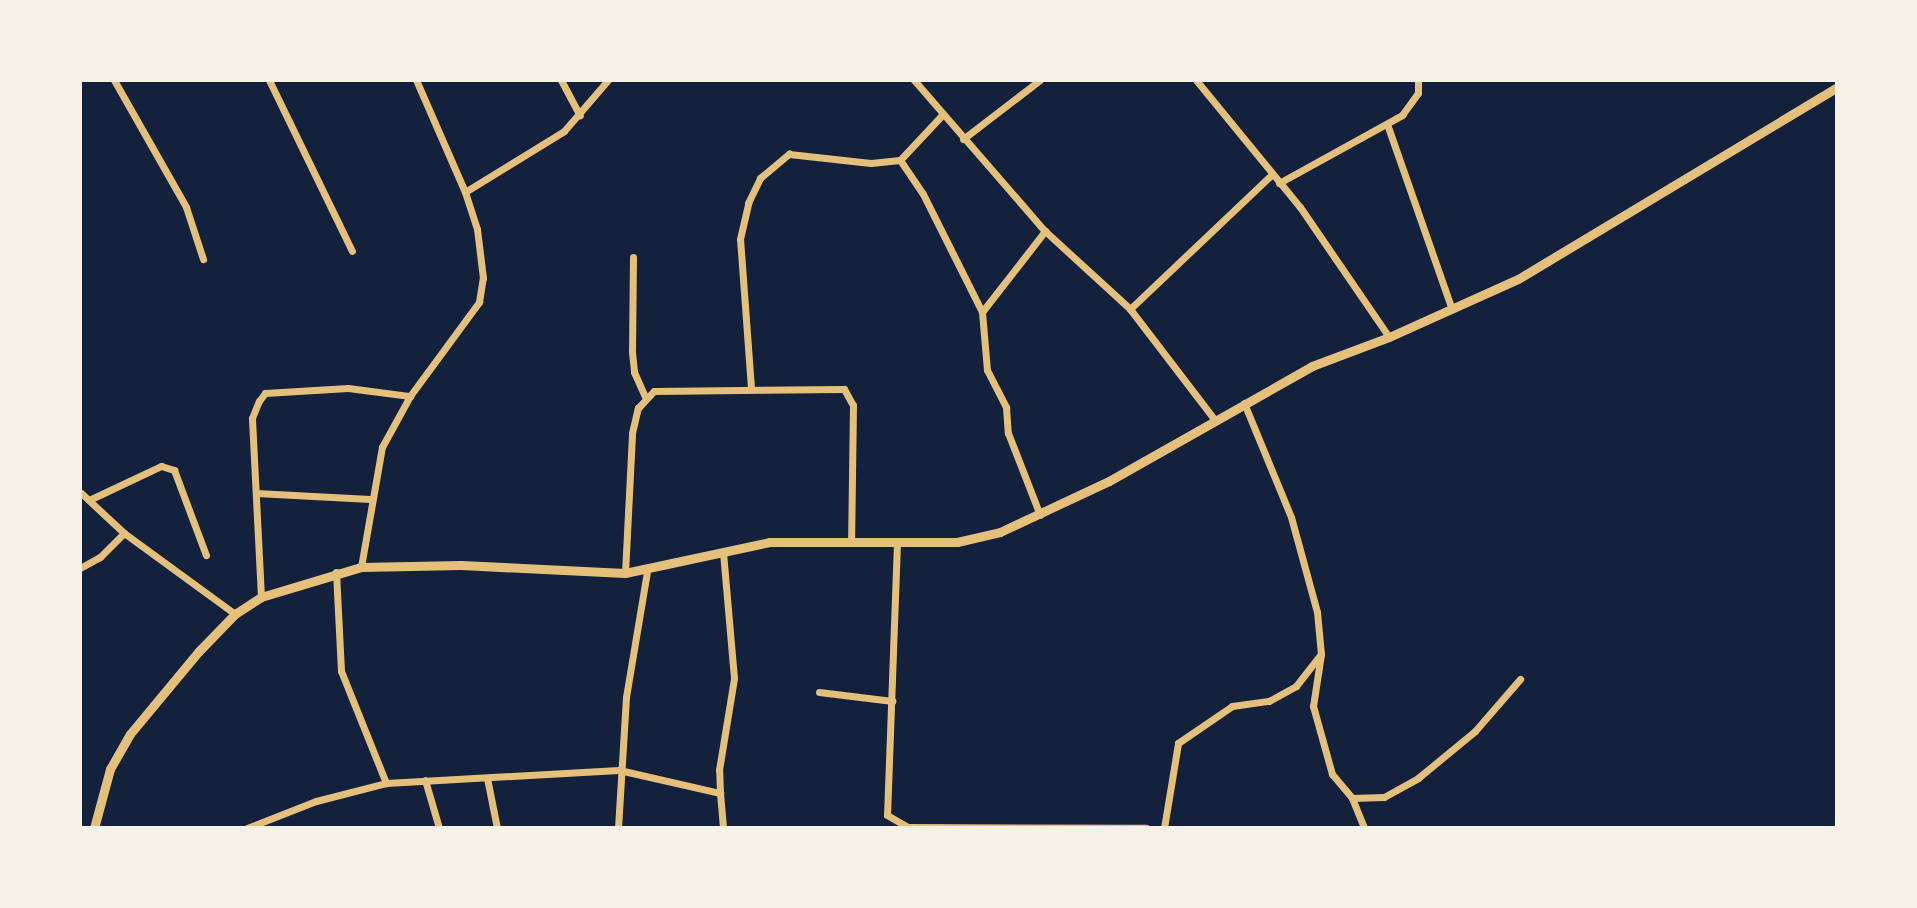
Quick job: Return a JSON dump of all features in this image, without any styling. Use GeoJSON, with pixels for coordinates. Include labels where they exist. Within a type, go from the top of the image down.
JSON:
{"type":"FeatureCollection","features":[{"type":"Feature","properties":{"kind":"street"},"geometry":{"type":"LineString","coordinates":[[114,80],[186,207],[203,259]]}},
{"type":"Feature","properties":{"kind":"street"},"geometry":{"type":"LineString","coordinates":[[269,80],[352,251]]}},
{"type":"Feature","properties":{"kind":"street"},"geometry":{"type":"LineString","coordinates":[[360,567],[370,499],[382,447],[410,396],[479,302],[480,252],[466,192],[415,80]]}},
{"type":"Feature","properties":{"kind":"street"},"geometry":{"type":"LineString","coordinates":[[561,80],[580,115]]}},
{"type":"Feature","properties":{"kind":"street"},"geometry":{"type":"LineString","coordinates":[[466,192],[554,139],[580,115],[608,80]]}},
{"type":"Feature","properties":{"kind":"street"},"geometry":{"type":"LineString","coordinates":[[914,80],[1045,232],[1130,309],[1214,419]]}},
{"type":"Feature","properties":{"kind":"street"},"geometry":{"type":"LineString","coordinates":[[963,139],[1040,80]]}},
{"type":"Feature","properties":{"kind":"street"},"geometry":{"type":"LineString","coordinates":[[1196,80],[1351,278],[1389,337]]}},
{"type":"Feature","properties":{"kind":"street"},"geometry":{"type":"LineString","coordinates":[[1279,183],[1387,124],[1412,105],[1418,80]]}},
{"type":"Feature","properties":{"kind":"street"},"geometry":{"type":"LineString","coordinates":[[94,828],[110,769],[130,734],[235,614],[261,597],[336,572],[360,567],[461,565],[625,573],[647,571],[770,542],[897,543],[977,539],[1040,516],[1312,366],[1389,337],[1518,279],[1836,88]]}},
{"type":"Feature","properties":{"kind":"street"},"geometry":{"type":"LineString","coordinates":[[751,388],[740,239],[753,188],[770,167],[789,155],[871,163],[900,160],[943,114]]}},
{"type":"Feature","properties":{"kind":"street"},"geometry":{"type":"LineString","coordinates":[[1387,124],[1451,307]]}},
{"type":"Feature","properties":{"kind":"street"},"geometry":{"type":"LineString","coordinates":[[900,160],[923,194],[982,312],[987,370],[1006,407],[1008,433],[1040,516]]}},
{"type":"Feature","properties":{"kind":"street"},"geometry":{"type":"LineString","coordinates":[[1130,309],[1271,175]]}},
{"type":"Feature","properties":{"kind":"street"},"geometry":{"type":"LineString","coordinates":[[982,312],[1045,232]]}},
{"type":"Feature","properties":{"kind":"street"},"geometry":{"type":"LineString","coordinates":[[633,257],[632,352],[634,372],[645,397]]}},
{"type":"Feature","properties":{"kind":"street"},"geometry":{"type":"LineString","coordinates":[[625,573],[632,433],[645,397],[654,391],[837,386],[850,397],[851,543]]}},
{"type":"Feature","properties":{"kind":"street"},"geometry":{"type":"LineString","coordinates":[[261,597],[252,418],[265,393],[348,388],[410,396]]}},
{"type":"Feature","properties":{"kind":"street"},"geometry":{"type":"LineString","coordinates":[[1244,403],[1291,517],[1317,612],[1321,654],[1313,706],[1332,774],[1352,798],[1364,828]]}},
{"type":"Feature","properties":{"kind":"street"},"geometry":{"type":"LineString","coordinates":[[89,500],[161,466],[174,470],[206,555]]}},
{"type":"Feature","properties":{"kind":"street"},"geometry":{"type":"LineString","coordinates":[[80,492],[124,533],[235,614]]}},
{"type":"Feature","properties":{"kind":"street"},"geometry":{"type":"LineString","coordinates":[[256,493],[370,499]]}},
{"type":"Feature","properties":{"kind":"street"},"geometry":{"type":"LineString","coordinates":[[80,568],[100,557],[124,533]]}},
{"type":"Feature","properties":{"kind":"street"},"geometry":{"type":"LineString","coordinates":[[897,543],[887,815],[900,826],[1146,828]]}},
{"type":"Feature","properties":{"kind":"street"},"geometry":{"type":"LineString","coordinates":[[723,551],[734,678],[719,769],[723,828]]}},
{"type":"Feature","properties":{"kind":"street"},"geometry":{"type":"LineString","coordinates":[[618,828],[619,770],[647,571]]}},
{"type":"Feature","properties":{"kind":"street"},"geometry":{"type":"LineString","coordinates":[[336,572],[341,671],[386,783]]}},
{"type":"Feature","properties":{"kind":"street"},"geometry":{"type":"LineString","coordinates":[[1164,828],[1178,743],[1232,706],[1269,701],[1296,686],[1321,654]]}},
{"type":"Feature","properties":{"kind":"street"},"geometry":{"type":"LineString","coordinates":[[1352,798],[1384,797],[1418,778],[1475,731],[1520,679]]}},
{"type":"Feature","properties":{"kind":"street"},"geometry":{"type":"LineString","coordinates":[[819,692],[892,701]]}},
{"type":"Feature","properties":{"kind":"street"},"geometry":{"type":"LineString","coordinates":[[247,828],[316,800],[386,783],[425,780],[619,770],[720,793]]}},
{"type":"Feature","properties":{"kind":"street"},"geometry":{"type":"LineString","coordinates":[[487,778],[497,828]]}},
{"type":"Feature","properties":{"kind":"street"},"geometry":{"type":"LineString","coordinates":[[425,780],[439,828]]}}]}
